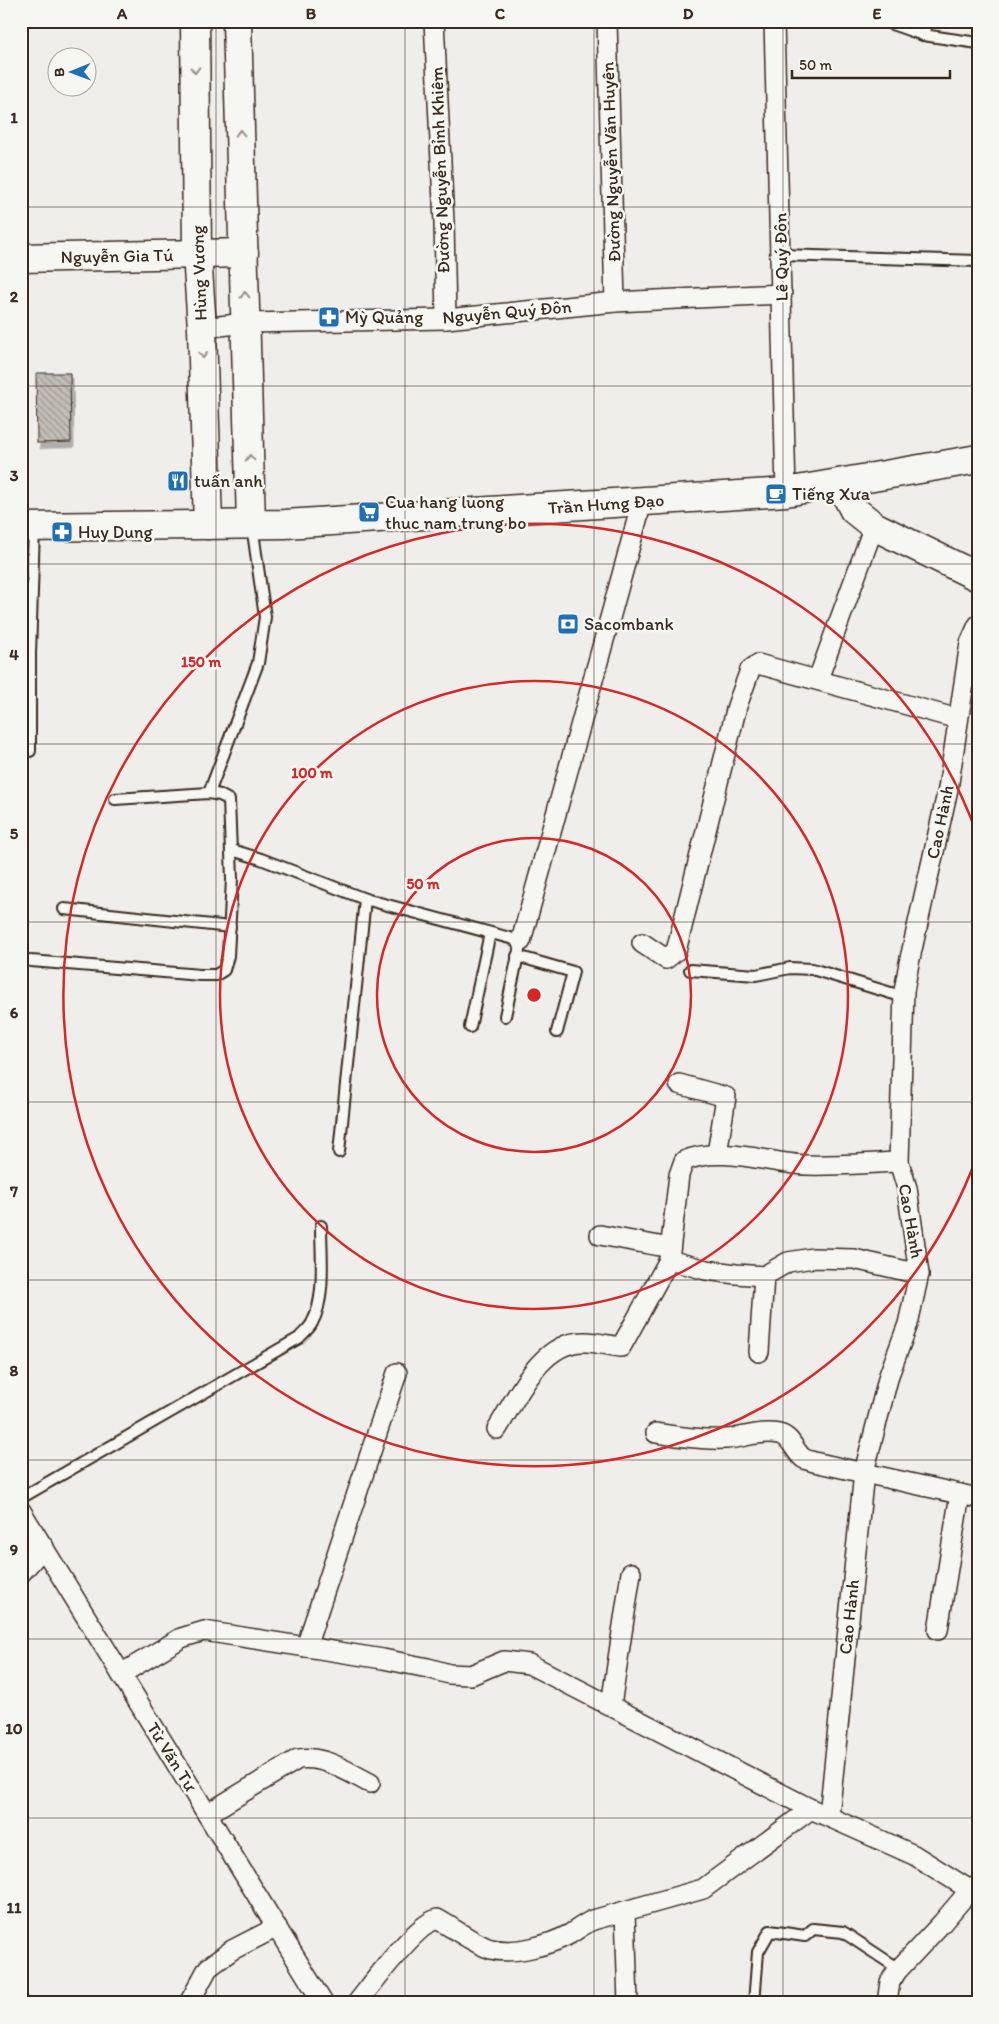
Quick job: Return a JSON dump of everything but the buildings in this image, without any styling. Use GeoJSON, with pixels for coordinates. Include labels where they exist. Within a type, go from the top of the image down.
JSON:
{"type":"FeatureCollection","features":[{"type":"Feature","properties":{"kind":"main road","name":"Hùng Vương"},"geometry":{"type":"LineString","coordinates":[[194,21],[197,254],[202,328],[208,525]]}},
{"type":"Feature","properties":{"kind":"main road"},"geometry":{"type":"LineString","coordinates":[[237,21],[252,524]]}},
{"type":"Feature","properties":{"kind":"main road","name":"Nguyễn Gia Tú"},"geometry":{"type":"LineString","coordinates":[[21,258],[244,253]]}},
{"type":"Feature","properties":{"kind":"main road","name":"Trần Hưng Đạo"},"geometry":{"type":"LineString","coordinates":[[28,527],[295,523],[786,492],[978,459]]}},
{"type":"Feature","properties":{"kind":"main road"},"geometry":{"type":"LineString","coordinates":[[840,483],[854,510],[874,526],[978,576]]}},
{"type":"Feature","properties":{"kind":"street","name":"Đường Nguyễn Bỉnh Khiêm"},"geometry":{"type":"LineString","coordinates":[[434,21],[444,222],[446,318]]}},
{"type":"Feature","properties":{"kind":"street","name":"Đường Nguyễn Văn Huyên"},"geometry":{"type":"LineString","coordinates":[[607,21],[615,302]]}},
{"type":"Feature","properties":{"kind":"street","name":"Lê Quý Đôn"},"geometry":{"type":"LineString","coordinates":[[774,21],[786,492]]}},
{"type":"Feature","properties":{"kind":"street","name":"Nguyễn Quý Đôn"},"geometry":{"type":"LineString","coordinates":[[202,328],[246,323],[446,318],[615,302],[782,294]]}},
{"type":"Feature","properties":{"kind":"street"},"geometry":{"type":"LineString","coordinates":[[519,948],[642,502]]}},
{"type":"Feature","properties":{"kind":"street"},"geometry":{"type":"LineString","coordinates":[[818,679],[874,526]]}},
{"type":"Feature","properties":{"kind":"street","name":"Cao Hành"},"geometry":{"type":"LineString","coordinates":[[829,1816],[864,1472],[889,1375],[908,1324],[919,1274],[907,1188],[899,1162],[904,997],[909,963],[948,789],[970,643],[978,625]]}},
{"type":"Feature","properties":{"kind":"street"},"geometry":{"type":"LineString","coordinates":[[642,943],[666,959],[676,951],[738,706],[750,670],[758,664],[818,679],[958,720]]}},
{"type":"Feature","properties":{"kind":"street"},"geometry":{"type":"LineString","coordinates":[[679,1084],[726,1097],[717,1154]]}},
{"type":"Feature","properties":{"kind":"street"},"geometry":{"type":"LineString","coordinates":[[497,1428],[537,1365],[559,1348],[582,1342],[621,1347],[670,1254],[679,1175],[684,1161],[693,1157],[717,1154],[805,1165],[899,1162]]}},
{"type":"Feature","properties":{"kind":"street"},"geometry":{"type":"LineString","coordinates":[[600,1235],[670,1254],[706,1270],[736,1274],[764,1276],[788,1262],[814,1258],[854,1258],[919,1274]]}},
{"type":"Feature","properties":{"kind":"street"},"geometry":{"type":"LineString","coordinates":[[759,1352],[764,1276]]}},
{"type":"Feature","properties":{"kind":"street"},"geometry":{"type":"LineString","coordinates":[[306,1647],[397,1373]]}},
{"type":"Feature","properties":{"kind":"street"},"geometry":{"type":"LineString","coordinates":[[656,1433],[689,1439],[738,1438],[763,1433],[781,1434],[789,1440],[804,1458],[814,1462],[969,1496],[938,1630]]}},
{"type":"Feature","properties":{"kind":"street","name":"Từ Văn Tư"},"geometry":{"type":"LineString","coordinates":[[21,1511],[323,2003]]}},
{"type":"Feature","properties":{"kind":"street"},"geometry":{"type":"LineString","coordinates":[[21,1542],[44,1547],[21,1573]]}},
{"type":"Feature","properties":{"kind":"street"},"geometry":{"type":"LineString","coordinates":[[611,1705],[631,1573]]}},
{"type":"Feature","properties":{"kind":"street"},"geometry":{"type":"LineString","coordinates":[[122,1674],[181,1638],[204,1631],[419,1666],[449,1674],[471,1675],[504,1661],[529,1664],[811,1809],[914,1855],[975,1892],[899,1969],[890,1982],[887,2003]]}},
{"type":"Feature","properties":{"kind":"street"},"geometry":{"type":"LineString","coordinates":[[207,1814],[298,1759],[307,1757],[322,1759],[370,1783]]}},
{"type":"Feature","properties":{"kind":"street"},"geometry":{"type":"LineString","coordinates":[[357,2003],[412,1938],[430,1921],[437,1919],[490,1949],[517,1950],[535,1947],[552,1942],[593,1920],[702,1889],[811,1809]]}},
{"type":"Feature","properties":{"kind":"street"},"geometry":{"type":"LineString","coordinates":[[625,1911],[628,2003]]}},
{"type":"Feature","properties":{"kind":"street"},"geometry":{"type":"LineString","coordinates":[[189,2003],[208,1968],[232,1950],[277,1927]]}},
{"type":"Feature","properties":{"kind":"lane"},"geometry":{"type":"LineString","coordinates":[[883,21],[923,35],[978,43]]}},
{"type":"Feature","properties":{"kind":"lane"},"geometry":{"type":"LineString","coordinates":[[923,35],[927,21]]}},
{"type":"Feature","properties":{"kind":"lane"},"geometry":{"type":"LineString","coordinates":[[781,255],[978,261]]}},
{"type":"Feature","properties":{"kind":"lane"},"geometry":{"type":"LineString","coordinates":[[209,793],[258,663],[265,617],[252,524]]}},
{"type":"Feature","properties":{"kind":"lane"},"geometry":{"type":"LineString","coordinates":[[28,527],[30,752]]}},
{"type":"Feature","properties":{"kind":"lane"},"geometry":{"type":"LineString","coordinates":[[21,958],[31,961],[216,975],[224,970],[230,927],[232,850],[229,800],[220,795],[209,793],[115,799]]}},
{"type":"Feature","properties":{"kind":"lane"},"geometry":{"type":"LineString","coordinates":[[232,850],[261,859],[365,899],[490,933],[573,972],[557,1032]]}},
{"type":"Feature","properties":{"kind":"lane"},"geometry":{"type":"LineString","coordinates":[[339,1152],[365,899]]}},
{"type":"Feature","properties":{"kind":"lane"},"geometry":{"type":"LineString","coordinates":[[64,910],[230,927]]}},
{"type":"Feature","properties":{"kind":"lane"},"geometry":{"type":"LineString","coordinates":[[470,1027],[490,933]]}},
{"type":"Feature","properties":{"kind":"lane"},"geometry":{"type":"LineString","coordinates":[[505,1016],[519,948]]}},
{"type":"Feature","properties":{"kind":"lane"},"geometry":{"type":"LineString","coordinates":[[690,970],[756,975],[790,968],[812,968],[904,997]]}},
{"type":"Feature","properties":{"kind":"lane"},"geometry":{"type":"LineString","coordinates":[[21,1498],[299,1338],[312,1324],[318,1302],[322,1276],[321,1226]]}},
{"type":"Feature","properties":{"kind":"lane"},"geometry":{"type":"LineString","coordinates":[[754,2003],[758,1952],[770,1932],[805,1936],[813,1929],[843,1932],[899,1969]]}},
{"type":"Feature","properties":{"kind":"place","name":"Mỳ Quảng"},"geometry":{"type":"Point","coordinates":[329,317]}},
{"type":"Feature","properties":{"kind":"place","name":"tuấn anh"},"geometry":{"type":"Point","coordinates":[178,481]}},
{"type":"Feature","properties":{"kind":"place","name":"Tiếng Xưa"},"geometry":{"type":"Point","coordinates":[776,494]}},
{"type":"Feature","properties":{"kind":"place","name":"Cua hang luong thuc nam trung bo"},"geometry":{"type":"Point","coordinates":[369,512]}},
{"type":"Feature","properties":{"kind":"place","name":"Huy Dung"},"geometry":{"type":"Point","coordinates":[62,532]}},
{"type":"Feature","properties":{"kind":"place","name":"Sacombank"},"geometry":{"type":"Point","coordinates":[568,624]}}]}
